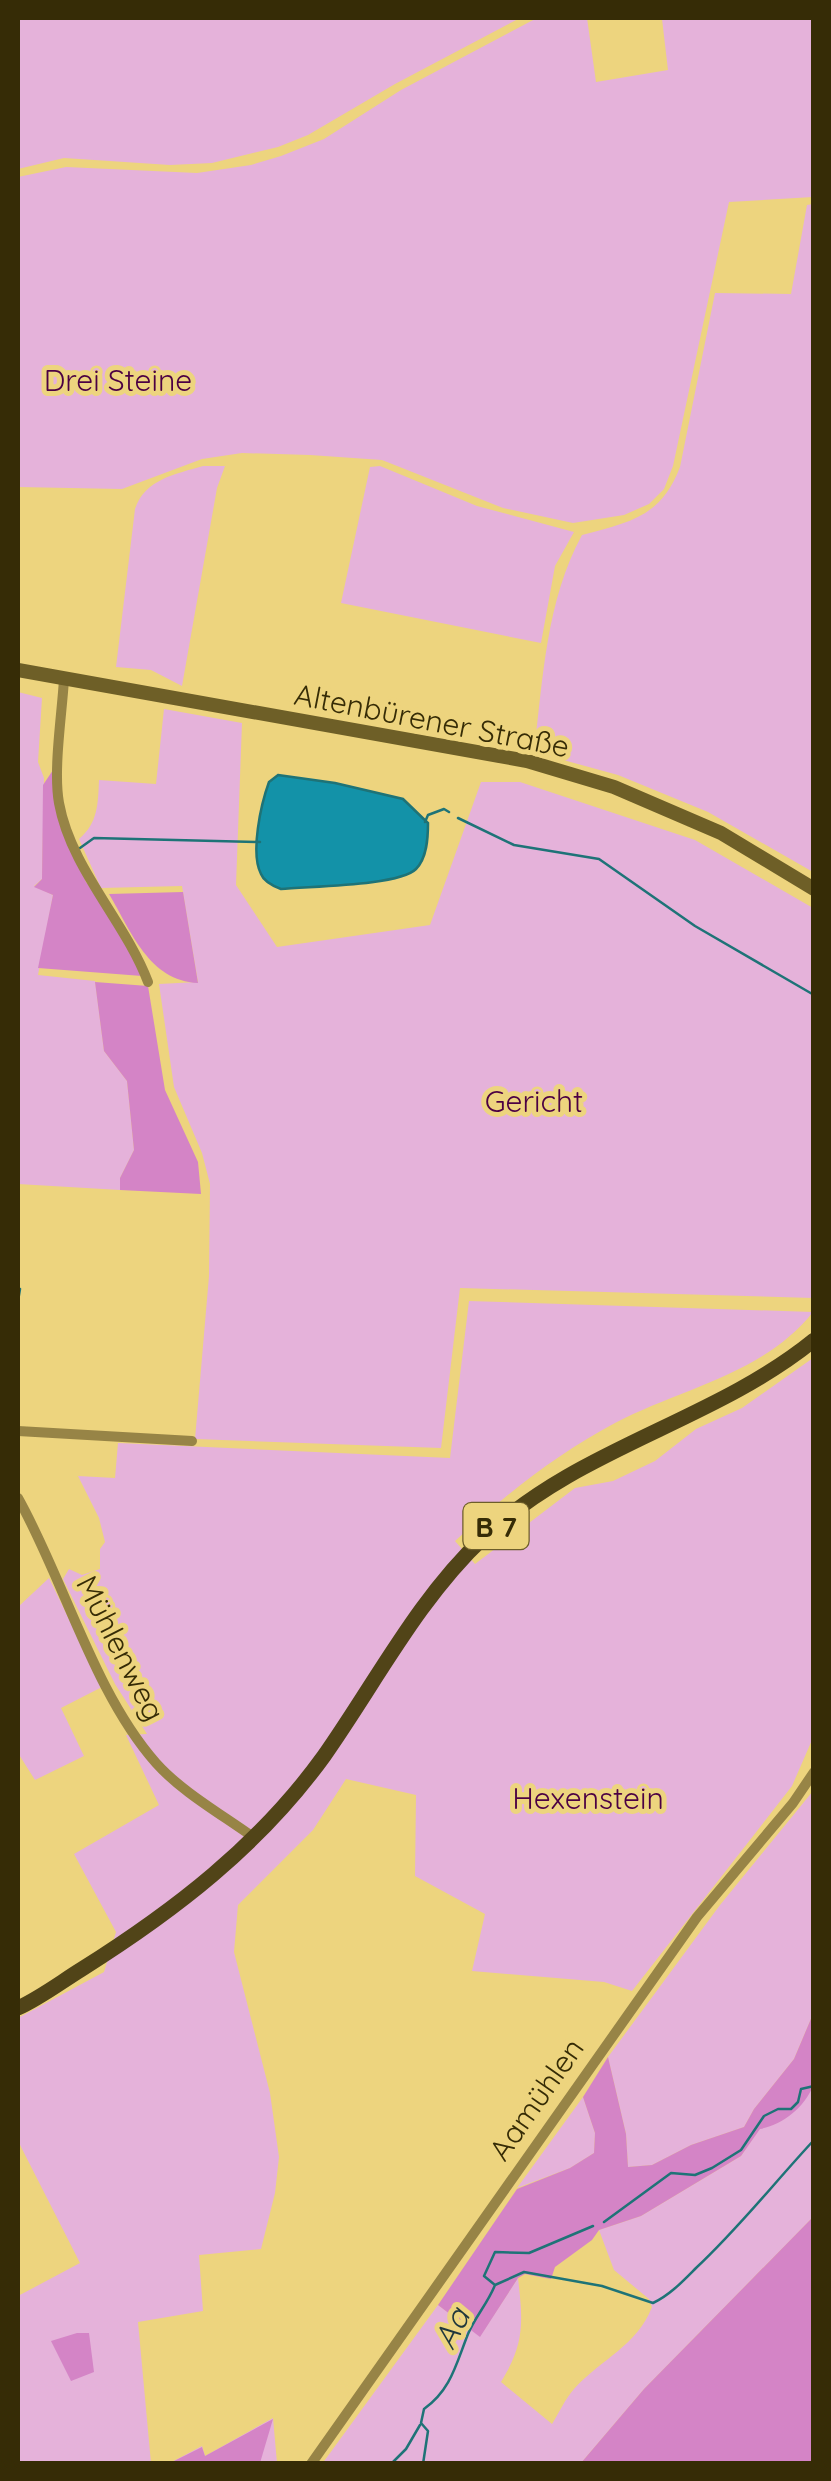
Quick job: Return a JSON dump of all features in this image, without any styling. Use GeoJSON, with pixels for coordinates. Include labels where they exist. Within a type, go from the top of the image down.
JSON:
{"type":"FeatureCollection","features":[{"type":"Feature","properties":{"kind":"main road","name":"B 7"},"geometry":{"type":"LineString","coordinates":[[18,2008],[140,1933],[192,1895],[253,1838],[311,1772],[418,1614],[483,1537],[560,1478],[749,1384],[814,1340]]}},
{"type":"Feature","properties":{"kind":"street","name":"Altenbürener Straße"},"geometry":{"type":"LineString","coordinates":[[18,670],[527,761],[614,787],[722,833],[814,888]]}},
{"type":"Feature","properties":{"kind":"street"},"geometry":{"type":"LineString","coordinates":[[64,679],[59,805],[83,863],[134,947],[148,982]]}},
{"type":"Feature","properties":{"kind":"street"},"geometry":{"type":"LineString","coordinates":[[18,1431],[192,1442]]}},
{"type":"Feature","properties":{"kind":"street","name":"Mühlenweg"},"geometry":{"type":"LineString","coordinates":[[18,1498],[126,1722],[169,1775],[253,1838]]}},
{"type":"Feature","properties":{"kind":"street","name":"Aamühlen"},"geometry":{"type":"LineString","coordinates":[[311,2464],[679,1941],[814,1772]]}},
{"type":"Feature","properties":{"kind":"green space"},"geometry":{"type":"Polygon","coordinates":[[[18,18],[520,18],[308,135],[278,147],[212,163],[170,165],[64,158],[18,169],[18,18]]]}},
{"type":"Feature","properties":{"kind":"green space","name":"Drei Steine"},"geometry":{"type":"Polygon","coordinates":[[[537,18],[587,18],[596,82],[668,70],[662,19],[648,18],[813,18],[813,197],[729,202],[673,466],[664,489],[649,504],[624,515],[573,523],[503,508],[382,460],[242,453],[202,459],[122,489],[18,487],[18,177],[66,167],[197,173],[281,156],[324,139],[401,90],[537,18]]]}},
{"type":"Feature","properties":{"kind":"green space"},"geometry":{"type":"Polygon","coordinates":[[[814,204],[813,872],[708,812],[618,775],[534,752],[553,613],[582,535],[642,515],[663,497],[680,467],[715,293],[791,294],[807,205],[814,204]]]}},
{"type":"Feature","properties":{"kind":"green space"},"geometry":{"type":"Polygon","coordinates":[[[203,466],[225,466],[217,488],[182,686],[151,670],[116,667],[135,509],[154,484],[203,466]]]}},
{"type":"Feature","properties":{"kind":"green space"},"geometry":{"type":"Polygon","coordinates":[[[380,466],[477,506],[574,532],[555,566],[541,643],[341,603],[370,467],[380,466]]]}},
{"type":"Feature","properties":{"kind":"green space"},"geometry":{"type":"Polygon","coordinates":[[[18,692],[42,698],[38,762],[44,778],[42,879],[34,886],[53,895],[38,975],[95,981],[104,1051],[127,1081],[134,1150],[120,1178],[120,1190],[18,1184],[18,692]]]}},
{"type":"Feature","properties":{"kind":"green space","name":"Gericht"},"geometry":{"type":"Polygon","coordinates":[[[164,709],[242,723],[236,885],[277,947],[430,925],[481,782],[520,782],[695,840],[813,908],[813,1298],[460,1288],[441,1448],[195,1439],[209,1276],[210,1184],[202,1153],[174,1087],[159,984],[198,982],[182,886],[101,888],[79,839],[93,820],[99,780],[156,784],[164,709]]]}},
{"type":"Feature","properties":{"kind":"green space","name":"Hexenstein"},"geometry":{"type":"Polygon","coordinates":[[[469,1301],[813,1312],[771,1351],[721,1378],[615,1423],[572,1448],[455,1541],[475,1564],[575,1488],[613,1481],[655,1461],[696,1429],[742,1408],[813,1358],[812,1740],[792,1786],[632,1991],[604,1982],[472,1971],[485,1914],[415,1876],[416,1795],[346,1779],[313,1830],[238,1905],[234,1952],[270,2093],[279,2157],[261,2249],[199,2255],[203,2311],[138,2322],[151,2463],[18,2463],[18,2296],[80,2263],[18,2141],[18,2018],[104,1972],[116,1932],[74,1854],[159,1805],[126,1735],[147,1734],[115,1684],[63,1579],[69,1569],[82,1575],[100,1569],[100,1549],[105,1542],[99,1518],[78,1476],[115,1478],[118,1443],[450,1458],[469,1301]]]}},
{"type":"Feature","properties":{"kind":"green space"},"geometry":{"type":"Polygon","coordinates":[[[49,1578],[102,1687],[61,1708],[84,1756],[35,1780],[18,1753],[18,1607],[49,1578]]]}},
{"type":"Feature","properties":{"kind":"green space"},"geometry":{"type":"Polygon","coordinates":[[[813,1791],[813,2014],[794,2059],[744,2127],[691,2145],[652,2165],[628,2167],[626,2134],[608,2057],[720,1905],[813,1791]]]}},
{"type":"Feature","properties":{"kind":"green space"},"geometry":{"type":"Polygon","coordinates":[[[813,2084],[813,2217],[644,2389],[581,2463],[322,2464],[438,2305],[480,2336],[518,2278],[520,2332],[501,2382],[552,2424],[574,2389],[628,2342],[652,2307],[649,2299],[614,2270],[599,2230],[641,2216],[741,2156],[760,2128],[785,2118],[813,2084]]]}},
{"type":"Feature","properties":{"kind":"green space"},"geometry":{"type":"Polygon","coordinates":[[[583,2097],[595,2133],[594,2153],[570,2168],[517,2188],[583,2097]]]}},
{"type":"Feature","properties":{"kind":"green space"},"geometry":{"type":"Polygon","coordinates":[[[273,2418],[277,2463],[168,2464],[202,2446],[205,2456],[273,2418]]]}},
{"type":"Feature","properties":{"kind":"shaded area"},"geometry":{"type":"Polygon","coordinates":[[[57,764],[56,802],[86,882],[114,916],[142,976],[38,968],[53,895],[34,887],[42,879],[43,785],[57,764]]]}},
{"type":"Feature","properties":{"kind":"shaded area"},"geometry":{"type":"Polygon","coordinates":[[[183,892],[198,983],[181,980],[154,964],[109,894],[183,892]]]}},
{"type":"Feature","properties":{"kind":"shaded area"},"geometry":{"type":"Polygon","coordinates":[[[95,982],[148,986],[165,1090],[198,1162],[201,1194],[120,1190],[120,1178],[134,1150],[127,1081],[104,1051],[95,982]]]}},
{"type":"Feature","properties":{"kind":"shaded area"},"geometry":{"type":"Polygon","coordinates":[[[813,2014],[815,2071],[809,2094],[791,2114],[760,2129],[741,2156],[641,2216],[599,2230],[592,2240],[555,2267],[551,2279],[525,2274],[518,2278],[480,2337],[438,2305],[517,2189],[570,2168],[594,2153],[595,2133],[583,2097],[608,2057],[626,2134],[628,2167],[652,2165],[691,2145],[744,2127],[794,2059],[813,2014]]]}},
{"type":"Feature","properties":{"kind":"shaded area"},"geometry":{"type":"Polygon","coordinates":[[[813,2217],[813,2463],[581,2463],[644,2389],[813,2217]]]}},
{"type":"Feature","properties":{"kind":"shaded area"},"geometry":{"type":"Polygon","coordinates":[[[89,2333],[94,2372],[71,2381],[51,2341],[89,2333]]]}},
{"type":"Feature","properties":{"kind":"shaded area"},"geometry":{"type":"Polygon","coordinates":[[[273,2419],[260,2463],[170,2463],[202,2447],[205,2456],[273,2419]]]}},
{"type":"Feature","properties":{"kind":"water"},"geometry":{"type":"Polygon","coordinates":[[[278,775],[403,799],[428,823],[420,864],[406,875],[373,882],[281,889],[269,883],[258,865],[257,841],[266,791],[278,775]]]}},
{"type":"Feature","properties":{"kind":"waterway"},"geometry":{"type":"LineString","coordinates":[[425,822],[428,815],[444,809],[449,812]]}},
{"type":"Feature","properties":{"kind":"waterway"},"geometry":{"type":"LineString","coordinates":[[458,818],[514,845],[599,859],[695,926],[814,995]]}},
{"type":"Feature","properties":{"kind":"waterway"},"geometry":{"type":"LineString","coordinates":[[80,848],[94,838],[260,842]]}},
{"type":"Feature","properties":{"kind":"waterway"},"geometry":{"type":"LineString","coordinates":[[18,1301],[20,1289]]}},
{"type":"Feature","properties":{"kind":"waterway","name":"Aa"},"geometry":{"type":"LineString","coordinates":[[604,2222],[671,2173],[695,2175],[741,2150],[764,2116],[778,2109],[791,2109],[798,2102],[801,2089],[814,2086]]}},
{"type":"Feature","properties":{"kind":"waterway"},"geometry":{"type":"LineString","coordinates":[[495,2285],[524,2272],[602,2286],[653,2303],[712,2253],[814,2140]]}},
{"type":"Feature","properties":{"kind":"waterway","name":"Aa"},"geometry":{"type":"LineString","coordinates":[[423,2464],[428,2431],[421,2423],[424,2409],[447,2385],[471,2328],[492,2292],[495,2285],[484,2276],[495,2252],[529,2253],[593,2226]]}},
{"type":"Feature","properties":{"kind":"waterway"},"geometry":{"type":"LineString","coordinates":[[391,2464],[406,2449],[420,2425]]}}]}
